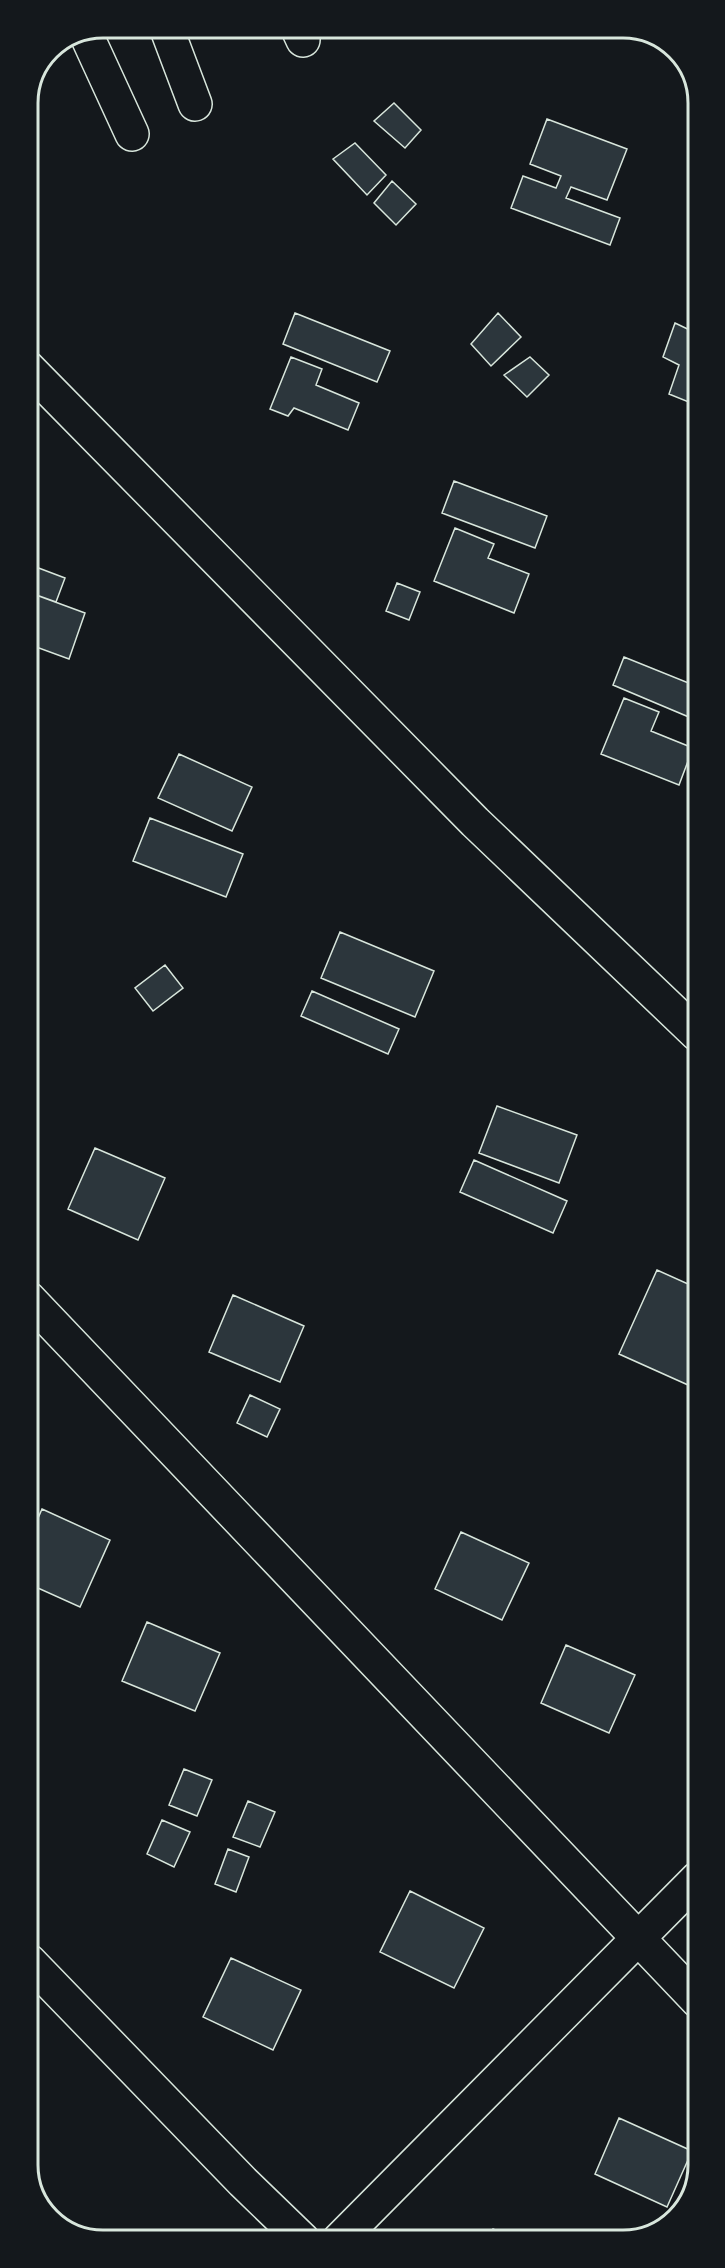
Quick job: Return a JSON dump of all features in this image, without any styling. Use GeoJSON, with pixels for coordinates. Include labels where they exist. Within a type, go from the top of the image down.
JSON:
{"type":"FeatureCollection","features":[{"type":"Feature","properties":{"kind":"street"},"geometry":{"type":"LineString","coordinates":[[170,38],[195,104]]}},
{"type":"Feature","properties":{"kind":"street"},"geometry":{"type":"LineString","coordinates":[[88,39],[132,134]]}},
{"type":"Feature","properties":{"kind":"street"},"geometry":{"type":"LineString","coordinates":[[38,378],[475,822],[688,1025]]}},
{"type":"Feature","properties":{"kind":"street"},"geometry":{"type":"LineString","coordinates":[[38,1309],[688,1991]]}},
{"type":"Feature","properties":{"kind":"street"},"geometry":{"type":"LineString","coordinates":[[349,2230],[688,1888]]}},
{"type":"Feature","properties":{"kind":"street"},"geometry":{"type":"LineString","coordinates":[[38,1970],[243,2182],[293,2230]]}},
{"type":"Feature","properties":{"kind":"building"},"geometry":{"type":"Polygon","coordinates":[[[394,103],[421,130],[405,148],[374,121],[394,103]]]}},
{"type":"Feature","properties":{"kind":"building"},"geometry":{"type":"Polygon","coordinates":[[[547,119],[627,149],[607,200],[571,187],[566,198],[620,218],[610,245],[511,208],[523,176],[556,188],[561,176],[530,164],[547,119]]]}},
{"type":"Feature","properties":{"kind":"building"},"geometry":{"type":"Polygon","coordinates":[[[355,143],[386,175],[367,195],[333,159],[355,143]]]}},
{"type":"Feature","properties":{"kind":"building"},"geometry":{"type":"Polygon","coordinates":[[[392,181],[416,204],[396,225],[374,203],[392,181]]]}},
{"type":"Feature","properties":{"kind":"building"},"geometry":{"type":"Polygon","coordinates":[[[295,313],[390,351],[377,382],[283,344],[295,313]]]}},
{"type":"Feature","properties":{"kind":"building"},"geometry":{"type":"Polygon","coordinates":[[[498,313],[521,337],[491,366],[471,344],[498,313]]]}},
{"type":"Feature","properties":{"kind":"building"},"geometry":{"type":"Polygon","coordinates":[[[675,323],[688,329],[688,402],[669,394],[679,365],[663,357],[675,323]]]}},
{"type":"Feature","properties":{"kind":"building"},"geometry":{"type":"Polygon","coordinates":[[[291,357],[322,369],[316,385],[359,403],[348,430],[294,408],[288,416],[270,409],[291,357]]]}},
{"type":"Feature","properties":{"kind":"building"},"geometry":{"type":"Polygon","coordinates":[[[530,357],[549,375],[527,397],[504,375],[530,357]]]}},
{"type":"Feature","properties":{"kind":"building"},"geometry":{"type":"Polygon","coordinates":[[[454,481],[547,516],[535,548],[442,513],[454,481]]]}},
{"type":"Feature","properties":{"kind":"building"},"geometry":{"type":"Polygon","coordinates":[[[455,528],[494,544],[488,558],[529,574],[514,613],[434,581],[455,528]]]}},
{"type":"Feature","properties":{"kind":"building"},"geometry":{"type":"Polygon","coordinates":[[[38,568],[65,578],[56,602],[38,596],[38,568]]]}},
{"type":"Feature","properties":{"kind":"building"},"geometry":{"type":"Polygon","coordinates":[[[397,583],[420,592],[409,620],[386,611],[397,583]]]}},
{"type":"Feature","properties":{"kind":"building"},"geometry":{"type":"Polygon","coordinates":[[[38,596],[85,613],[69,659],[38,648],[38,596]]]}},
{"type":"Feature","properties":{"kind":"building"},"geometry":{"type":"Polygon","coordinates":[[[624,657],[688,683],[688,717],[613,685],[624,657]]]}},
{"type":"Feature","properties":{"kind":"building"},"geometry":{"type":"Polygon","coordinates":[[[624,698],[659,712],[651,731],[688,746],[688,761],[679,785],[601,754],[624,698]]]}},
{"type":"Feature","properties":{"kind":"building"},"geometry":{"type":"Polygon","coordinates":[[[179,754],[252,787],[232,831],[158,798],[179,754]]]}},
{"type":"Feature","properties":{"kind":"building"},"geometry":{"type":"Polygon","coordinates":[[[150,818],[243,854],[226,897],[133,861],[150,818]]]}},
{"type":"Feature","properties":{"kind":"building"},"geometry":{"type":"Polygon","coordinates":[[[340,932],[434,971],[415,1017],[321,978],[340,932]]]}},
{"type":"Feature","properties":{"kind":"building"},"geometry":{"type":"Polygon","coordinates":[[[165,965],[183,988],[153,1011],[135,988],[165,965]]]}},
{"type":"Feature","properties":{"kind":"building"},"geometry":{"type":"Polygon","coordinates":[[[312,991],[399,1029],[388,1054],[301,1016],[312,991]]]}},
{"type":"Feature","properties":{"kind":"building"},"geometry":{"type":"Polygon","coordinates":[[[497,1106],[577,1135],[559,1183],[479,1153],[497,1106]]]}},
{"type":"Feature","properties":{"kind":"building"},"geometry":{"type":"Polygon","coordinates":[[[95,1148],[165,1178],[138,1240],[68,1209],[95,1148]]]}},
{"type":"Feature","properties":{"kind":"building"},"geometry":{"type":"Polygon","coordinates":[[[474,1160],[567,1201],[553,1233],[460,1192],[474,1160]]]}},
{"type":"Feature","properties":{"kind":"building"},"geometry":{"type":"Polygon","coordinates":[[[657,1270],[688,1284],[688,1385],[619,1354],[657,1270]]]}},
{"type":"Feature","properties":{"kind":"building"},"geometry":{"type":"Polygon","coordinates":[[[233,1295],[304,1326],[280,1382],[209,1352],[233,1295]]]}},
{"type":"Feature","properties":{"kind":"building"},"geometry":{"type":"Polygon","coordinates":[[[250,1395],[280,1409],[267,1437],[237,1423],[250,1395]]]}},
{"type":"Feature","properties":{"kind":"building"},"geometry":{"type":"Polygon","coordinates":[[[42,1509],[110,1540],[80,1607],[38,1588],[38,1518],[42,1509]]]}},
{"type":"Feature","properties":{"kind":"building"},"geometry":{"type":"Polygon","coordinates":[[[461,1532],[529,1563],[502,1620],[435,1589],[461,1532]]]}},
{"type":"Feature","properties":{"kind":"building"},"geometry":{"type":"Polygon","coordinates":[[[147,1622],[220,1653],[195,1711],[122,1681],[147,1622]]]}},
{"type":"Feature","properties":{"kind":"building"},"geometry":{"type":"Polygon","coordinates":[[[566,1645],[635,1675],[609,1733],[541,1703],[566,1645]]]}},
{"type":"Feature","properties":{"kind":"building"},"geometry":{"type":"Polygon","coordinates":[[[184,1769],[212,1780],[197,1816],[169,1805],[184,1769]]]}},
{"type":"Feature","properties":{"kind":"building"},"geometry":{"type":"Polygon","coordinates":[[[248,1801],[275,1812],[260,1847],[233,1837],[248,1801]]]}},
{"type":"Feature","properties":{"kind":"building"},"geometry":{"type":"Polygon","coordinates":[[[162,1820],[190,1832],[174,1867],[147,1854],[162,1820]]]}},
{"type":"Feature","properties":{"kind":"building"},"geometry":{"type":"Polygon","coordinates":[[[228,1849],[249,1857],[236,1892],[215,1884],[228,1849]]]}},
{"type":"Feature","properties":{"kind":"building"},"geometry":{"type":"Polygon","coordinates":[[[410,1891],[484,1928],[454,1988],[380,1952],[410,1891]]]}},
{"type":"Feature","properties":{"kind":"building"},"geometry":{"type":"Polygon","coordinates":[[[231,1958],[301,1990],[273,2050],[203,2017],[231,1958]]]}},
{"type":"Feature","properties":{"kind":"building"},"geometry":{"type":"Polygon","coordinates":[[[619,2118],[688,2149],[688,2160],[667,2207],[595,2174],[619,2118]]]}}]}
